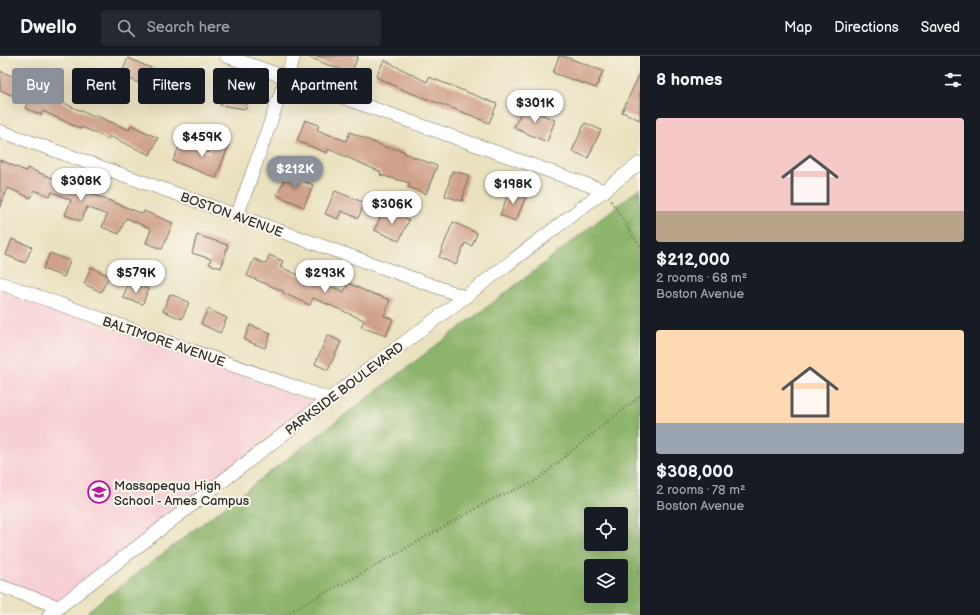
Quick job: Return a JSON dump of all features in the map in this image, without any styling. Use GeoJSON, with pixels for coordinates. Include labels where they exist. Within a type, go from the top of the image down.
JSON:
{"type":"FeatureCollection","features":[{"type":"Feature","properties":{"kind":"street"},"geometry":{"type":"LineString","coordinates":[[226,56],[277,74]]}},
{"type":"Feature","properties":{"kind":"street"},"geometry":{"type":"LineString","coordinates":[[289,68],[294,56]]}},
{"type":"Feature","properties":{"kind":"street"},"geometry":{"type":"LineString","coordinates":[[237,216],[277,103]]}},
{"type":"Feature","properties":{"kind":"street"},"geometry":{"type":"LineString","coordinates":[[362,104],[605,191]]}},
{"type":"Feature","properties":{"kind":"street","name":"BOSTON AVENUE"},"geometry":{"type":"LineString","coordinates":[[0,131],[465,298]]}},
{"type":"Feature","properties":{"kind":"street","name":"PARKSIDE BOULEVARD"},"geometry":{"type":"LineString","coordinates":[[54,611],[329,399],[465,298],[640,163]]}},
{"type":"Feature","properties":{"kind":"street","name":"BALTIMORE AVENUE"},"geometry":{"type":"LineString","coordinates":[[0,283],[329,399]]}},
{"type":"Feature","properties":{"kind":"street"},"geometry":{"type":"LineString","coordinates":[[0,586],[54,611]]}},
{"type":"Feature","properties":{"kind":"path"},"geometry":{"type":"LineString","coordinates":[[605,191],[640,246]]}},
{"type":"Feature","properties":{"kind":"path"},"geometry":{"type":"LineString","coordinates":[[287,615],[296,608],[355,577],[492,500],[536,480],[640,396]]}},
{"type":"Feature","properties":{"kind":"shaded area","name":"Massapequa High School - Ames Campus"},"geometry":{"type":"Polygon","coordinates":[[[0,289],[312,401],[58,603],[0,583],[0,289]]]}},
{"type":"Feature","properties":{"kind":"green space"},"geometry":{"type":"Polygon","coordinates":[[[640,188],[640,615],[90,615],[88,611],[524,279],[640,188]]]}},
{"type":"Feature","properties":{"kind":"building"},"geometry":{"type":"Polygon","coordinates":[[[306,56],[358,56],[353,68],[336,68],[306,56]]]}},
{"type":"Feature","properties":{"kind":"building"},"geometry":{"type":"Polygon","coordinates":[[[559,56],[563,56],[603,71],[596,88],[553,73],[559,56]]]}},
{"type":"Feature","properties":{"kind":"building"},"geometry":{"type":"Polygon","coordinates":[[[128,58],[151,68],[138,68],[138,83],[130,79],[130,68],[124,68],[128,58]]]}},
{"type":"Feature","properties":{"kind":"building"},"geometry":{"type":"Polygon","coordinates":[[[384,60],[427,82],[429,77],[497,104],[489,123],[408,92],[376,77],[384,60]]]}},
{"type":"Feature","properties":{"kind":"building"},"geometry":{"type":"Polygon","coordinates":[[[0,71],[12,76],[12,95],[0,90],[0,71]]]}},
{"type":"Feature","properties":{"kind":"building"},"geometry":{"type":"Polygon","coordinates":[[[640,73],[640,120],[622,112],[640,73]]]}},
{"type":"Feature","properties":{"kind":"building"},"geometry":{"type":"Polygon","coordinates":[[[64,103],[94,117],[95,115],[129,130],[131,125],[158,138],[150,155],[109,136],[108,139],[82,127],[81,129],[43,111],[41,115],[25,108],[27,104],[64,103]]]}},
{"type":"Feature","properties":{"kind":"building"},"geometry":{"type":"Polygon","coordinates":[[[220,104],[247,104],[246,109],[220,104]]]}},
{"type":"Feature","properties":{"kind":"building"},"geometry":{"type":"Polygon","coordinates":[[[523,107],[555,120],[547,142],[514,128],[523,107]]]}},
{"type":"Feature","properties":{"kind":"building"},"geometry":{"type":"Polygon","coordinates":[[[305,120],[319,125],[317,130],[346,141],[350,132],[387,148],[404,151],[404,153],[437,166],[426,194],[408,187],[410,183],[380,175],[381,172],[328,149],[327,153],[297,141],[305,120]]]}},
{"type":"Feature","properties":{"kind":"building"},"geometry":{"type":"Polygon","coordinates":[[[585,123],[601,130],[588,158],[572,151],[585,123]]]}},
{"type":"Feature","properties":{"kind":"building"},"geometry":{"type":"Polygon","coordinates":[[[215,139],[229,145],[216,178],[173,161],[181,142],[209,153],[215,139]]]}},
{"type":"Feature","properties":{"kind":"building"},"geometry":{"type":"Polygon","coordinates":[[[0,160],[26,171],[27,168],[143,214],[144,211],[173,223],[162,249],[146,243],[151,229],[126,218],[119,234],[102,227],[107,215],[87,207],[81,221],[65,215],[71,200],[52,192],[50,196],[34,190],[31,198],[8,188],[0,207],[0,160]]]}},
{"type":"Feature","properties":{"kind":"building"},"geometry":{"type":"Polygon","coordinates":[[[452,171],[469,175],[462,201],[445,196],[452,171]]]}},
{"type":"Feature","properties":{"kind":"building"},"geometry":{"type":"Polygon","coordinates":[[[287,174],[313,185],[304,207],[277,195],[287,174]]]}},
{"type":"Feature","properties":{"kind":"building"},"geometry":{"type":"Polygon","coordinates":[[[510,189],[526,196],[516,221],[500,215],[510,189]]]}},
{"type":"Feature","properties":{"kind":"building"},"geometry":{"type":"Polygon","coordinates":[[[335,191],[365,203],[358,218],[341,211],[338,219],[325,214],[335,191]]]}},
{"type":"Feature","properties":{"kind":"building"},"geometry":{"type":"Polygon","coordinates":[[[385,208],[409,220],[399,241],[374,230],[385,208]]]}},
{"type":"Feature","properties":{"kind":"building"},"geometry":{"type":"Polygon","coordinates":[[[453,222],[477,233],[472,246],[465,243],[456,265],[439,257],[453,222]]]}},
{"type":"Feature","properties":{"kind":"building"},"geometry":{"type":"Polygon","coordinates":[[[197,235],[228,245],[221,268],[209,264],[211,259],[192,253],[197,235]]]}},
{"type":"Feature","properties":{"kind":"building"},"geometry":{"type":"Polygon","coordinates":[[[12,239],[32,247],[25,263],[6,255],[12,239]]]}},
{"type":"Feature","properties":{"kind":"building"},"geometry":{"type":"Polygon","coordinates":[[[50,253],[70,261],[64,277],[43,269],[50,253]]]}},
{"type":"Feature","properties":{"kind":"building"},"geometry":{"type":"Polygon","coordinates":[[[269,255],[283,261],[280,267],[306,278],[309,270],[322,275],[320,281],[344,292],[348,283],[374,295],[390,300],[384,316],[393,319],[386,336],[361,327],[364,320],[313,298],[310,305],[283,293],[283,291],[247,276],[254,259],[266,264],[269,255]]]}},
{"type":"Feature","properties":{"kind":"building"},"geometry":{"type":"Polygon","coordinates":[[[91,267],[109,276],[101,292],[84,284],[91,267]]]}},
{"type":"Feature","properties":{"kind":"building"},"geometry":{"type":"Polygon","coordinates":[[[128,283],[148,289],[143,304],[123,298],[128,283]]]}},
{"type":"Feature","properties":{"kind":"building"},"geometry":{"type":"Polygon","coordinates":[[[170,294],[189,302],[182,319],[163,311],[170,294]]]}},
{"type":"Feature","properties":{"kind":"building"},"geometry":{"type":"Polygon","coordinates":[[[208,309],[227,318],[220,333],[201,324],[208,309]]]}},
{"type":"Feature","properties":{"kind":"building"},"geometry":{"type":"Polygon","coordinates":[[[250,325],[271,333],[265,348],[244,340],[250,325]]]}},
{"type":"Feature","properties":{"kind":"building"},"geometry":{"type":"Polygon","coordinates":[[[328,335],[341,342],[328,370],[315,364],[328,335]]]}},
{"type":"Feature","properties":{"kind":"place","name":"Massapequa High School - Ames Campus"},"geometry":{"type":"Point","coordinates":[99,492]}}]}
